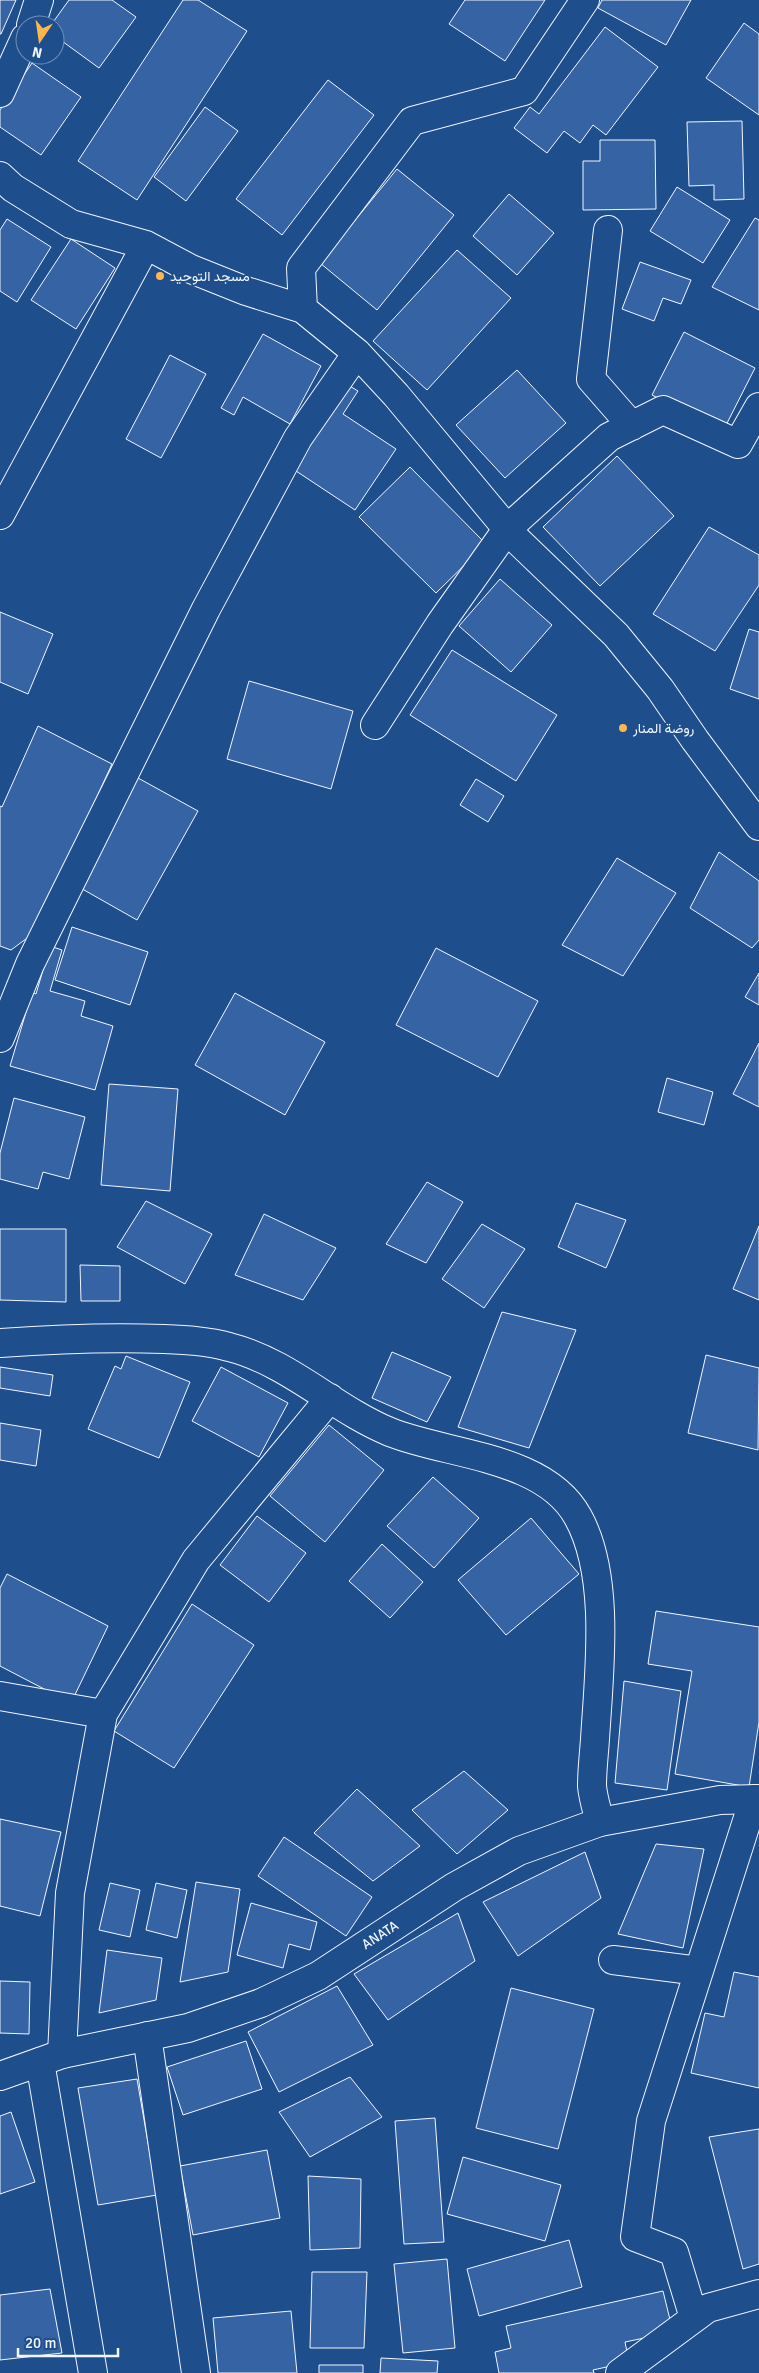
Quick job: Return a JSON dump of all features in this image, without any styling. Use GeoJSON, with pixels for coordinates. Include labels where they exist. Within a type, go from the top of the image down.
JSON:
{"type":"FeatureCollection","features":[{"type":"Feature","properties":{"kind":"street"},"geometry":{"type":"LineString","coordinates":[[34,15],[39,0]]}},
{"type":"Feature","properties":{"kind":"street"},"geometry":{"type":"LineString","coordinates":[[303,309],[300,268],[412,121],[524,92],[585,0]]}},
{"type":"Feature","properties":{"kind":"street"},"geometry":{"type":"LineString","coordinates":[[0,93],[15,60]]}},
{"type":"Feature","properties":{"kind":"street"},"geometry":{"type":"LineString","coordinates":[[0,176],[13,188],[71,224],[146,246],[191,269],[246,291],[303,309],[357,353],[396,395],[508,528],[616,635],[660,689],[695,740],[759,826]]}},
{"type":"Feature","properties":{"kind":"street"},"geometry":{"type":"LineString","coordinates":[[608,230],[591,379],[632,426]]}},
{"type":"Feature","properties":{"kind":"street"},"geometry":{"type":"LineString","coordinates":[[0,515],[146,246]]}},
{"type":"Feature","properties":{"kind":"street"},"geometry":{"type":"LineString","coordinates":[[0,1038],[30,964],[206,609],[298,438],[357,353]]}},
{"type":"Feature","properties":{"kind":"street"},"geometry":{"type":"LineString","coordinates":[[375,725],[440,624],[508,528],[609,437],[663,410],[738,444],[759,407]]}},
{"type":"Feature","properties":{"kind":"street"},"geometry":{"type":"LineString","coordinates":[[0,1343],[115,1338],[197,1341],[229,1347],[259,1357],[354,1414],[391,1432],[426,1443],[482,1456],[528,1475],[558,1491],[578,1516],[596,1574],[601,1652],[592,1787],[600,1822]]}},
{"type":"Feature","properties":{"kind":"street"},"geometry":{"type":"LineString","coordinates":[[93,2373],[51,2058],[70,1893],[103,1714],[196,1560],[330,1398]]}},
{"type":"Feature","properties":{"kind":"street"},"geometry":{"type":"LineString","coordinates":[[0,1696],[103,1714]]}},
{"type":"Feature","properties":{"kind":"street"},"geometry":{"type":"LineString","coordinates":[[694,2318],[674,2252],[636,2237],[651,2121],[756,1799]]}},
{"type":"Feature","properties":{"kind":"street","name":"ANATA"},"geometry":{"type":"LineString","coordinates":[[0,2076],[51,2058],[188,2028],[261,2004],[318,1976],[454,1887],[519,1851],[600,1822],[720,1800],[756,1799]]}},
{"type":"Feature","properties":{"kind":"street"},"geometry":{"type":"LineString","coordinates":[[613,1960],[699,1972]]}},
{"type":"Feature","properties":{"kind":"street"},"geometry":{"type":"LineString","coordinates":[[148,2036],[196,2373]]}},
{"type":"Feature","properties":{"kind":"street"},"geometry":{"type":"LineString","coordinates":[[620,2373],[708,2308],[759,2294]]}},
{"type":"Feature","properties":{"kind":"building"},"geometry":{"type":"Polygon","coordinates":[[[0,0],[16,0],[1,34],[0,34],[0,0]]]}},
{"type":"Feature","properties":{"kind":"building"},"geometry":{"type":"Polygon","coordinates":[[[69,0],[112,0],[136,17],[99,68],[65,43],[65,15],[58,15],[69,0]]]}},
{"type":"Feature","properties":{"kind":"building"},"geometry":{"type":"Polygon","coordinates":[[[183,0],[198,0],[247,31],[137,200],[78,161],[183,0]]]}},
{"type":"Feature","properties":{"kind":"building"},"geometry":{"type":"Polygon","coordinates":[[[465,0],[545,0],[505,61],[449,24],[465,0]]]}},
{"type":"Feature","properties":{"kind":"building"},"geometry":{"type":"Polygon","coordinates":[[[602,0],[691,0],[666,45],[598,8],[602,0]]]}},
{"type":"Feature","properties":{"kind":"building"},"geometry":{"type":"Polygon","coordinates":[[[744,23],[759,34],[759,115],[706,78],[744,23]]]}},
{"type":"Feature","properties":{"kind":"building"},"geometry":{"type":"Polygon","coordinates":[[[605,27],[658,67],[606,135],[593,125],[580,143],[564,131],[547,153],[514,128],[530,107],[539,114],[605,27]]]}},
{"type":"Feature","properties":{"kind":"building"},"geometry":{"type":"Polygon","coordinates":[[[31,65],[35,65],[81,97],[41,155],[0,127],[0,110],[31,65]]]}},
{"type":"Feature","properties":{"kind":"building"},"geometry":{"type":"Polygon","coordinates":[[[328,80],[374,115],[282,235],[236,199],[328,80]]]}},
{"type":"Feature","properties":{"kind":"building"},"geometry":{"type":"Polygon","coordinates":[[[205,107],[238,131],[186,201],[154,177],[205,107]]]}},
{"type":"Feature","properties":{"kind":"building"},"geometry":{"type":"Polygon","coordinates":[[[742,121],[744,199],[714,200],[714,185],[689,186],[687,122],[742,121]]]}},
{"type":"Feature","properties":{"kind":"building"},"geometry":{"type":"Polygon","coordinates":[[[600,140],[655,140],[656,209],[583,210],[583,161],[600,161],[600,140]]]}},
{"type":"Feature","properties":{"kind":"building"},"geometry":{"type":"Polygon","coordinates":[[[397,169],[454,215],[377,310],[320,263],[397,169]]]}},
{"type":"Feature","properties":{"kind":"building"},"geometry":{"type":"Polygon","coordinates":[[[677,187],[730,220],[703,263],[650,231],[677,187]]]}},
{"type":"Feature","properties":{"kind":"building"},"geometry":{"type":"Polygon","coordinates":[[[509,194],[554,233],[517,275],[473,236],[509,194]]]}},
{"type":"Feature","properties":{"kind":"building"},"geometry":{"type":"Polygon","coordinates":[[[755,218],[759,220],[759,310],[712,287],[755,218]]]}},
{"type":"Feature","properties":{"kind":"building"},"geometry":{"type":"Polygon","coordinates":[[[7,219],[51,247],[17,302],[0,291],[0,230],[7,219]]]}},
{"type":"Feature","properties":{"kind":"building"},"geometry":{"type":"Polygon","coordinates":[[[71,239],[115,268],[76,329],[31,300],[71,239]]]}},
{"type":"Feature","properties":{"kind":"building"},"geometry":{"type":"Polygon","coordinates":[[[457,250],[511,298],[427,390],[373,341],[457,250]]]}},
{"type":"Feature","properties":{"kind":"building"},"geometry":{"type":"Polygon","coordinates":[[[640,262],[691,280],[681,304],[663,298],[654,321],[622,309],[640,262]]]}},
{"type":"Feature","properties":{"kind":"building"},"geometry":{"type":"Polygon","coordinates":[[[684,332],[755,368],[723,431],[652,395],[684,332]]]}},
{"type":"Feature","properties":{"kind":"building"},"geometry":{"type":"Polygon","coordinates":[[[263,334],[321,366],[290,424],[243,397],[234,415],[221,408],[263,334]]]}},
{"type":"Feature","properties":{"kind":"building"},"geometry":{"type":"Polygon","coordinates":[[[170,355],[206,374],[161,458],[126,439],[170,355]]]}},
{"type":"Feature","properties":{"kind":"building"},"geometry":{"type":"Polygon","coordinates":[[[517,370],[566,423],[505,478],[456,425],[517,370]]]}},
{"type":"Feature","properties":{"kind":"building"},"geometry":{"type":"Polygon","coordinates":[[[348,385],[358,391],[343,414],[396,449],[355,510],[293,469],[348,385]]]}},
{"type":"Feature","properties":{"kind":"building"},"geometry":{"type":"Polygon","coordinates":[[[617,456],[674,516],[600,586],[543,527],[617,456]]]}},
{"type":"Feature","properties":{"kind":"building"},"geometry":{"type":"Polygon","coordinates":[[[410,467],[486,544],[436,593],[359,517],[410,467]]]}},
{"type":"Feature","properties":{"kind":"building"},"geometry":{"type":"Polygon","coordinates":[[[709,527],[759,555],[759,585],[715,651],[653,614],[709,527]]]}},
{"type":"Feature","properties":{"kind":"building"},"geometry":{"type":"Polygon","coordinates":[[[500,579],[552,625],[511,672],[459,626],[500,579]]]}},
{"type":"Feature","properties":{"kind":"building"},"geometry":{"type":"Polygon","coordinates":[[[0,612],[53,634],[28,694],[0,682],[0,612]]]}},
{"type":"Feature","properties":{"kind":"building"},"geometry":{"type":"Polygon","coordinates":[[[749,629],[759,632],[759,699],[730,689],[749,629]]]}},
{"type":"Feature","properties":{"kind":"building"},"geometry":{"type":"Polygon","coordinates":[[[452,650],[557,715],[516,781],[410,715],[452,650]]]}},
{"type":"Feature","properties":{"kind":"building"},"geometry":{"type":"Polygon","coordinates":[[[249,681],[353,711],[331,789],[227,759],[249,681]]]}},
{"type":"Feature","properties":{"kind":"building"},"geometry":{"type":"Polygon","coordinates":[[[38,726],[112,764],[34,933],[11,950],[0,946],[0,806],[2,807],[38,726]]]}},
{"type":"Feature","properties":{"kind":"building"},"geometry":{"type":"Polygon","coordinates":[[[138,778],[198,811],[137,920],[77,886],[138,778]]]}},
{"type":"Feature","properties":{"kind":"building"},"geometry":{"type":"Polygon","coordinates":[[[476,779],[504,796],[488,822],[460,805],[476,779]]]}},
{"type":"Feature","properties":{"kind":"building"},"geometry":{"type":"Polygon","coordinates":[[[719,852],[759,881],[759,940],[752,948],[690,908],[719,852]]]}},
{"type":"Feature","properties":{"kind":"building"},"geometry":{"type":"Polygon","coordinates":[[[617,858],[676,893],[623,976],[562,945],[617,858]]]}},
{"type":"Feature","properties":{"kind":"building"},"geometry":{"type":"Polygon","coordinates":[[[72,927],[148,952],[130,1005],[55,980],[72,927]]]}},
{"type":"Feature","properties":{"kind":"building"},"geometry":{"type":"Polygon","coordinates":[[[50,946],[62,950],[50,991],[85,1001],[81,1016],[113,1026],[95,1090],[10,1066],[32,992],[36,994],[50,946]]]}},
{"type":"Feature","properties":{"kind":"building"},"geometry":{"type":"Polygon","coordinates":[[[436,948],[538,1001],[498,1077],[396,1025],[436,948]]]}},
{"type":"Feature","properties":{"kind":"building"},"geometry":{"type":"Polygon","coordinates":[[[759,973],[759,1005],[745,997],[759,973]]]}},
{"type":"Feature","properties":{"kind":"building"},"geometry":{"type":"Polygon","coordinates":[[[235,993],[325,1042],[285,1115],[195,1065],[235,993]]]}},
{"type":"Feature","properties":{"kind":"building"},"geometry":{"type":"Polygon","coordinates":[[[759,1043],[759,1107],[733,1094],[759,1043]]]}},
{"type":"Feature","properties":{"kind":"building"},"geometry":{"type":"Polygon","coordinates":[[[667,1078],[713,1092],[704,1125],[658,1112],[667,1078]]]}},
{"type":"Feature","properties":{"kind":"building"},"geometry":{"type":"Polygon","coordinates":[[[109,1084],[178,1089],[170,1191],[101,1185],[109,1084]]]}},
{"type":"Feature","properties":{"kind":"building"},"geometry":{"type":"Polygon","coordinates":[[[14,1098],[85,1117],[69,1179],[43,1172],[38,1189],[0,1179],[0,1153],[14,1098]]]}},
{"type":"Feature","properties":{"kind":"building"},"geometry":{"type":"Polygon","coordinates":[[[427,1182],[463,1202],[426,1263],[386,1244],[427,1182]]]}},
{"type":"Feature","properties":{"kind":"building"},"geometry":{"type":"Polygon","coordinates":[[[146,1201],[212,1234],[185,1284],[117,1247],[146,1201]]]}},
{"type":"Feature","properties":{"kind":"building"},"geometry":{"type":"Polygon","coordinates":[[[576,1203],[626,1220],[606,1268],[558,1247],[576,1203]]]}},
{"type":"Feature","properties":{"kind":"building"},"geometry":{"type":"Polygon","coordinates":[[[264,1214],[336,1248],[303,1300],[235,1275],[264,1214]]]}},
{"type":"Feature","properties":{"kind":"building"},"geometry":{"type":"Polygon","coordinates":[[[482,1224],[525,1249],[484,1308],[442,1279],[482,1224]]]}},
{"type":"Feature","properties":{"kind":"building"},"geometry":{"type":"Polygon","coordinates":[[[759,1226],[759,1300],[733,1289],[759,1226]]]}},
{"type":"Feature","properties":{"kind":"building"},"geometry":{"type":"Polygon","coordinates":[[[0,1229],[66,1229],[66,1302],[0,1300],[0,1229]]]}},
{"type":"Feature","properties":{"kind":"building"},"geometry":{"type":"Polygon","coordinates":[[[80,1265],[120,1266],[120,1301],[81,1301],[80,1265]]]}},
{"type":"Feature","properties":{"kind":"building"},"geometry":{"type":"Polygon","coordinates":[[[502,1312],[576,1330],[529,1448],[458,1427],[502,1312]]]}},
{"type":"Feature","properties":{"kind":"building"},"geometry":{"type":"Polygon","coordinates":[[[392,1352],[451,1377],[427,1422],[372,1398],[392,1352]]]}},
{"type":"Feature","properties":{"kind":"building"},"geometry":{"type":"Polygon","coordinates":[[[706,1355],[759,1368],[758,1450],[688,1433],[706,1355]]]}},
{"type":"Feature","properties":{"kind":"building"},"geometry":{"type":"Polygon","coordinates":[[[126,1356],[190,1382],[159,1458],[88,1429],[115,1366],[121,1369],[126,1356]]]}},
{"type":"Feature","properties":{"kind":"building"},"geometry":{"type":"Polygon","coordinates":[[[0,1367],[53,1375],[50,1396],[0,1388],[0,1367]]]}},
{"type":"Feature","properties":{"kind":"building"},"geometry":{"type":"Polygon","coordinates":[[[221,1367],[288,1403],[259,1457],[192,1421],[221,1367]]]}},
{"type":"Feature","properties":{"kind":"building"},"geometry":{"type":"Polygon","coordinates":[[[0,1423],[41,1430],[36,1466],[0,1460],[0,1423]]]}},
{"type":"Feature","properties":{"kind":"building"},"geometry":{"type":"Polygon","coordinates":[[[329,1425],[384,1470],[325,1542],[270,1496],[329,1425]]]}},
{"type":"Feature","properties":{"kind":"building"},"geometry":{"type":"Polygon","coordinates":[[[433,1477],[479,1518],[434,1568],[387,1526],[433,1477]]]}},
{"type":"Feature","properties":{"kind":"building"},"geometry":{"type":"Polygon","coordinates":[[[257,1516],[306,1553],[269,1602],[220,1565],[257,1516]]]}},
{"type":"Feature","properties":{"kind":"building"},"geometry":{"type":"Polygon","coordinates":[[[531,1518],[579,1574],[506,1635],[458,1580],[531,1518]]]}},
{"type":"Feature","properties":{"kind":"building"},"geometry":{"type":"Polygon","coordinates":[[[382,1544],[423,1582],[390,1618],[349,1581],[382,1544]]]}},
{"type":"Feature","properties":{"kind":"building"},"geometry":{"type":"Polygon","coordinates":[[[7,1574],[108,1626],[71,1703],[0,1666],[0,1588],[7,1574]]]}},
{"type":"Feature","properties":{"kind":"building"},"geometry":{"type":"Polygon","coordinates":[[[192,1604],[254,1645],[174,1768],[114,1731],[192,1604]]]}},
{"type":"Feature","properties":{"kind":"building"},"geometry":{"type":"Polygon","coordinates":[[[656,1611],[759,1627],[759,1722],[749,1787],[675,1774],[692,1671],[648,1664],[656,1611]]]}},
{"type":"Feature","properties":{"kind":"building"},"geometry":{"type":"Polygon","coordinates":[[[624,1681],[681,1691],[667,1790],[615,1783],[624,1681]]]}},
{"type":"Feature","properties":{"kind":"building"},"geometry":{"type":"Polygon","coordinates":[[[464,1771],[508,1810],[457,1854],[412,1810],[464,1771]]]}},
{"type":"Feature","properties":{"kind":"building"},"geometry":{"type":"Polygon","coordinates":[[[357,1789],[420,1846],[373,1881],[314,1833],[357,1789]]]}},
{"type":"Feature","properties":{"kind":"building"},"geometry":{"type":"Polygon","coordinates":[[[0,1819],[61,1832],[40,1916],[0,1906],[0,1819]]]}},
{"type":"Feature","properties":{"kind":"building"},"geometry":{"type":"Polygon","coordinates":[[[284,1837],[372,1897],[346,1936],[258,1876],[284,1837]]]}},
{"type":"Feature","properties":{"kind":"building"},"geometry":{"type":"Polygon","coordinates":[[[656,1844],[704,1849],[683,1948],[618,1934],[656,1844]]]}},
{"type":"Feature","properties":{"kind":"building"},"geometry":{"type":"Polygon","coordinates":[[[585,1852],[601,1898],[518,1956],[483,1902],[585,1852]]]}},
{"type":"Feature","properties":{"kind":"building"},"geometry":{"type":"Polygon","coordinates":[[[196,1882],[240,1889],[228,1972],[180,1982],[196,1882]]]}},
{"type":"Feature","properties":{"kind":"building"},"geometry":{"type":"Polygon","coordinates":[[[110,1883],[140,1890],[130,1937],[99,1930],[110,1883]]]}},
{"type":"Feature","properties":{"kind":"building"},"geometry":{"type":"Polygon","coordinates":[[[156,1883],[187,1890],[177,1938],[146,1930],[156,1883]]]}},
{"type":"Feature","properties":{"kind":"building"},"geometry":{"type":"Polygon","coordinates":[[[251,1903],[317,1922],[310,1950],[289,1944],[283,1968],[237,1955],[251,1903]]]}},
{"type":"Feature","properties":{"kind":"building"},"geometry":{"type":"Polygon","coordinates":[[[458,1913],[475,1961],[388,2020],[354,1974],[458,1913]]]}},
{"type":"Feature","properties":{"kind":"building"},"geometry":{"type":"Polygon","coordinates":[[[107,1950],[162,1958],[156,2000],[99,2013],[107,1950]]]}},
{"type":"Feature","properties":{"kind":"building"},"geometry":{"type":"Polygon","coordinates":[[[734,1972],[759,1977],[759,2088],[691,2073],[705,2013],[724,2017],[734,1972]]]}},
{"type":"Feature","properties":{"kind":"building"},"geometry":{"type":"Polygon","coordinates":[[[0,1981],[30,1982],[29,2034],[0,2033],[0,1981]]]}},
{"type":"Feature","properties":{"kind":"building"},"geometry":{"type":"Polygon","coordinates":[[[337,1986],[373,2045],[279,2092],[248,2032],[337,1986]]]}},
{"type":"Feature","properties":{"kind":"building"},"geometry":{"type":"Polygon","coordinates":[[[511,1988],[594,2009],[558,2149],[476,2128],[511,1988]]]}},
{"type":"Feature","properties":{"kind":"building"},"geometry":{"type":"Polygon","coordinates":[[[246,2041],[262,2089],[183,2115],[167,2067],[246,2041]]]}},
{"type":"Feature","properties":{"kind":"building"},"geometry":{"type":"Polygon","coordinates":[[[350,2077],[382,2117],[310,2157],[279,2112],[350,2077]]]}},
{"type":"Feature","properties":{"kind":"building"},"geometry":{"type":"Polygon","coordinates":[[[137,2079],[157,2195],[98,2205],[78,2088],[137,2079]]]}},
{"type":"Feature","properties":{"kind":"building"},"geometry":{"type":"Polygon","coordinates":[[[11,2112],[35,2182],[0,2194],[0,2116],[11,2112]]]}},
{"type":"Feature","properties":{"kind":"building"},"geometry":{"type":"Polygon","coordinates":[[[435,2118],[444,2242],[404,2244],[395,2121],[435,2118]]]}},
{"type":"Feature","properties":{"kind":"building"},"geometry":{"type":"Polygon","coordinates":[[[759,2129],[759,2264],[743,2269],[709,2137],[759,2129]]]}},
{"type":"Feature","properties":{"kind":"building"},"geometry":{"type":"Polygon","coordinates":[[[267,2150],[280,2218],[193,2235],[180,2166],[267,2150]]]}},
{"type":"Feature","properties":{"kind":"building"},"geometry":{"type":"Polygon","coordinates":[[[463,2157],[561,2185],[545,2241],[447,2214],[463,2157]]]}},
{"type":"Feature","properties":{"kind":"building"},"geometry":{"type":"Polygon","coordinates":[[[308,2176],[361,2179],[360,2248],[310,2250],[308,2176]]]}},
{"type":"Feature","properties":{"kind":"building"},"geometry":{"type":"Polygon","coordinates":[[[569,2240],[582,2287],[479,2316],[467,2269],[569,2240]]]}},
{"type":"Feature","properties":{"kind":"building"},"geometry":{"type":"Polygon","coordinates":[[[447,2259],[455,2348],[403,2353],[394,2264],[447,2259]]]}},
{"type":"Feature","properties":{"kind":"building"},"geometry":{"type":"Polygon","coordinates":[[[312,2272],[367,2272],[364,2348],[310,2348],[312,2272]]]}},
{"type":"Feature","properties":{"kind":"building"},"geometry":{"type":"Polygon","coordinates":[[[50,2289],[62,2353],[0,2360],[0,2295],[50,2289]]]}},
{"type":"Feature","properties":{"kind":"building"},"geometry":{"type":"Polygon","coordinates":[[[663,2291],[673,2332],[625,2342],[629,2362],[593,2370],[594,2373],[499,2373],[495,2352],[511,2348],[506,2326],[663,2291]]]}},
{"type":"Feature","properties":{"kind":"building"},"geometry":{"type":"Polygon","coordinates":[[[291,2311],[297,2373],[218,2373],[213,2318],[291,2311]]]}},
{"type":"Feature","properties":{"kind":"building"},"geometry":{"type":"Polygon","coordinates":[[[381,2358],[438,2361],[437,2373],[380,2373],[381,2358]]]}},
{"type":"Feature","properties":{"kind":"building"},"geometry":{"type":"Polygon","coordinates":[[[319,2365],[363,2365],[363,2373],[319,2373],[319,2365]]]}},
{"type":"Feature","properties":{"kind":"place","name":"مسجد التوحيد"},"geometry":{"type":"Point","coordinates":[160,276]}},
{"type":"Feature","properties":{"kind":"place","name":"روضة المنار"},"geometry":{"type":"Point","coordinates":[623,728]}}]}
